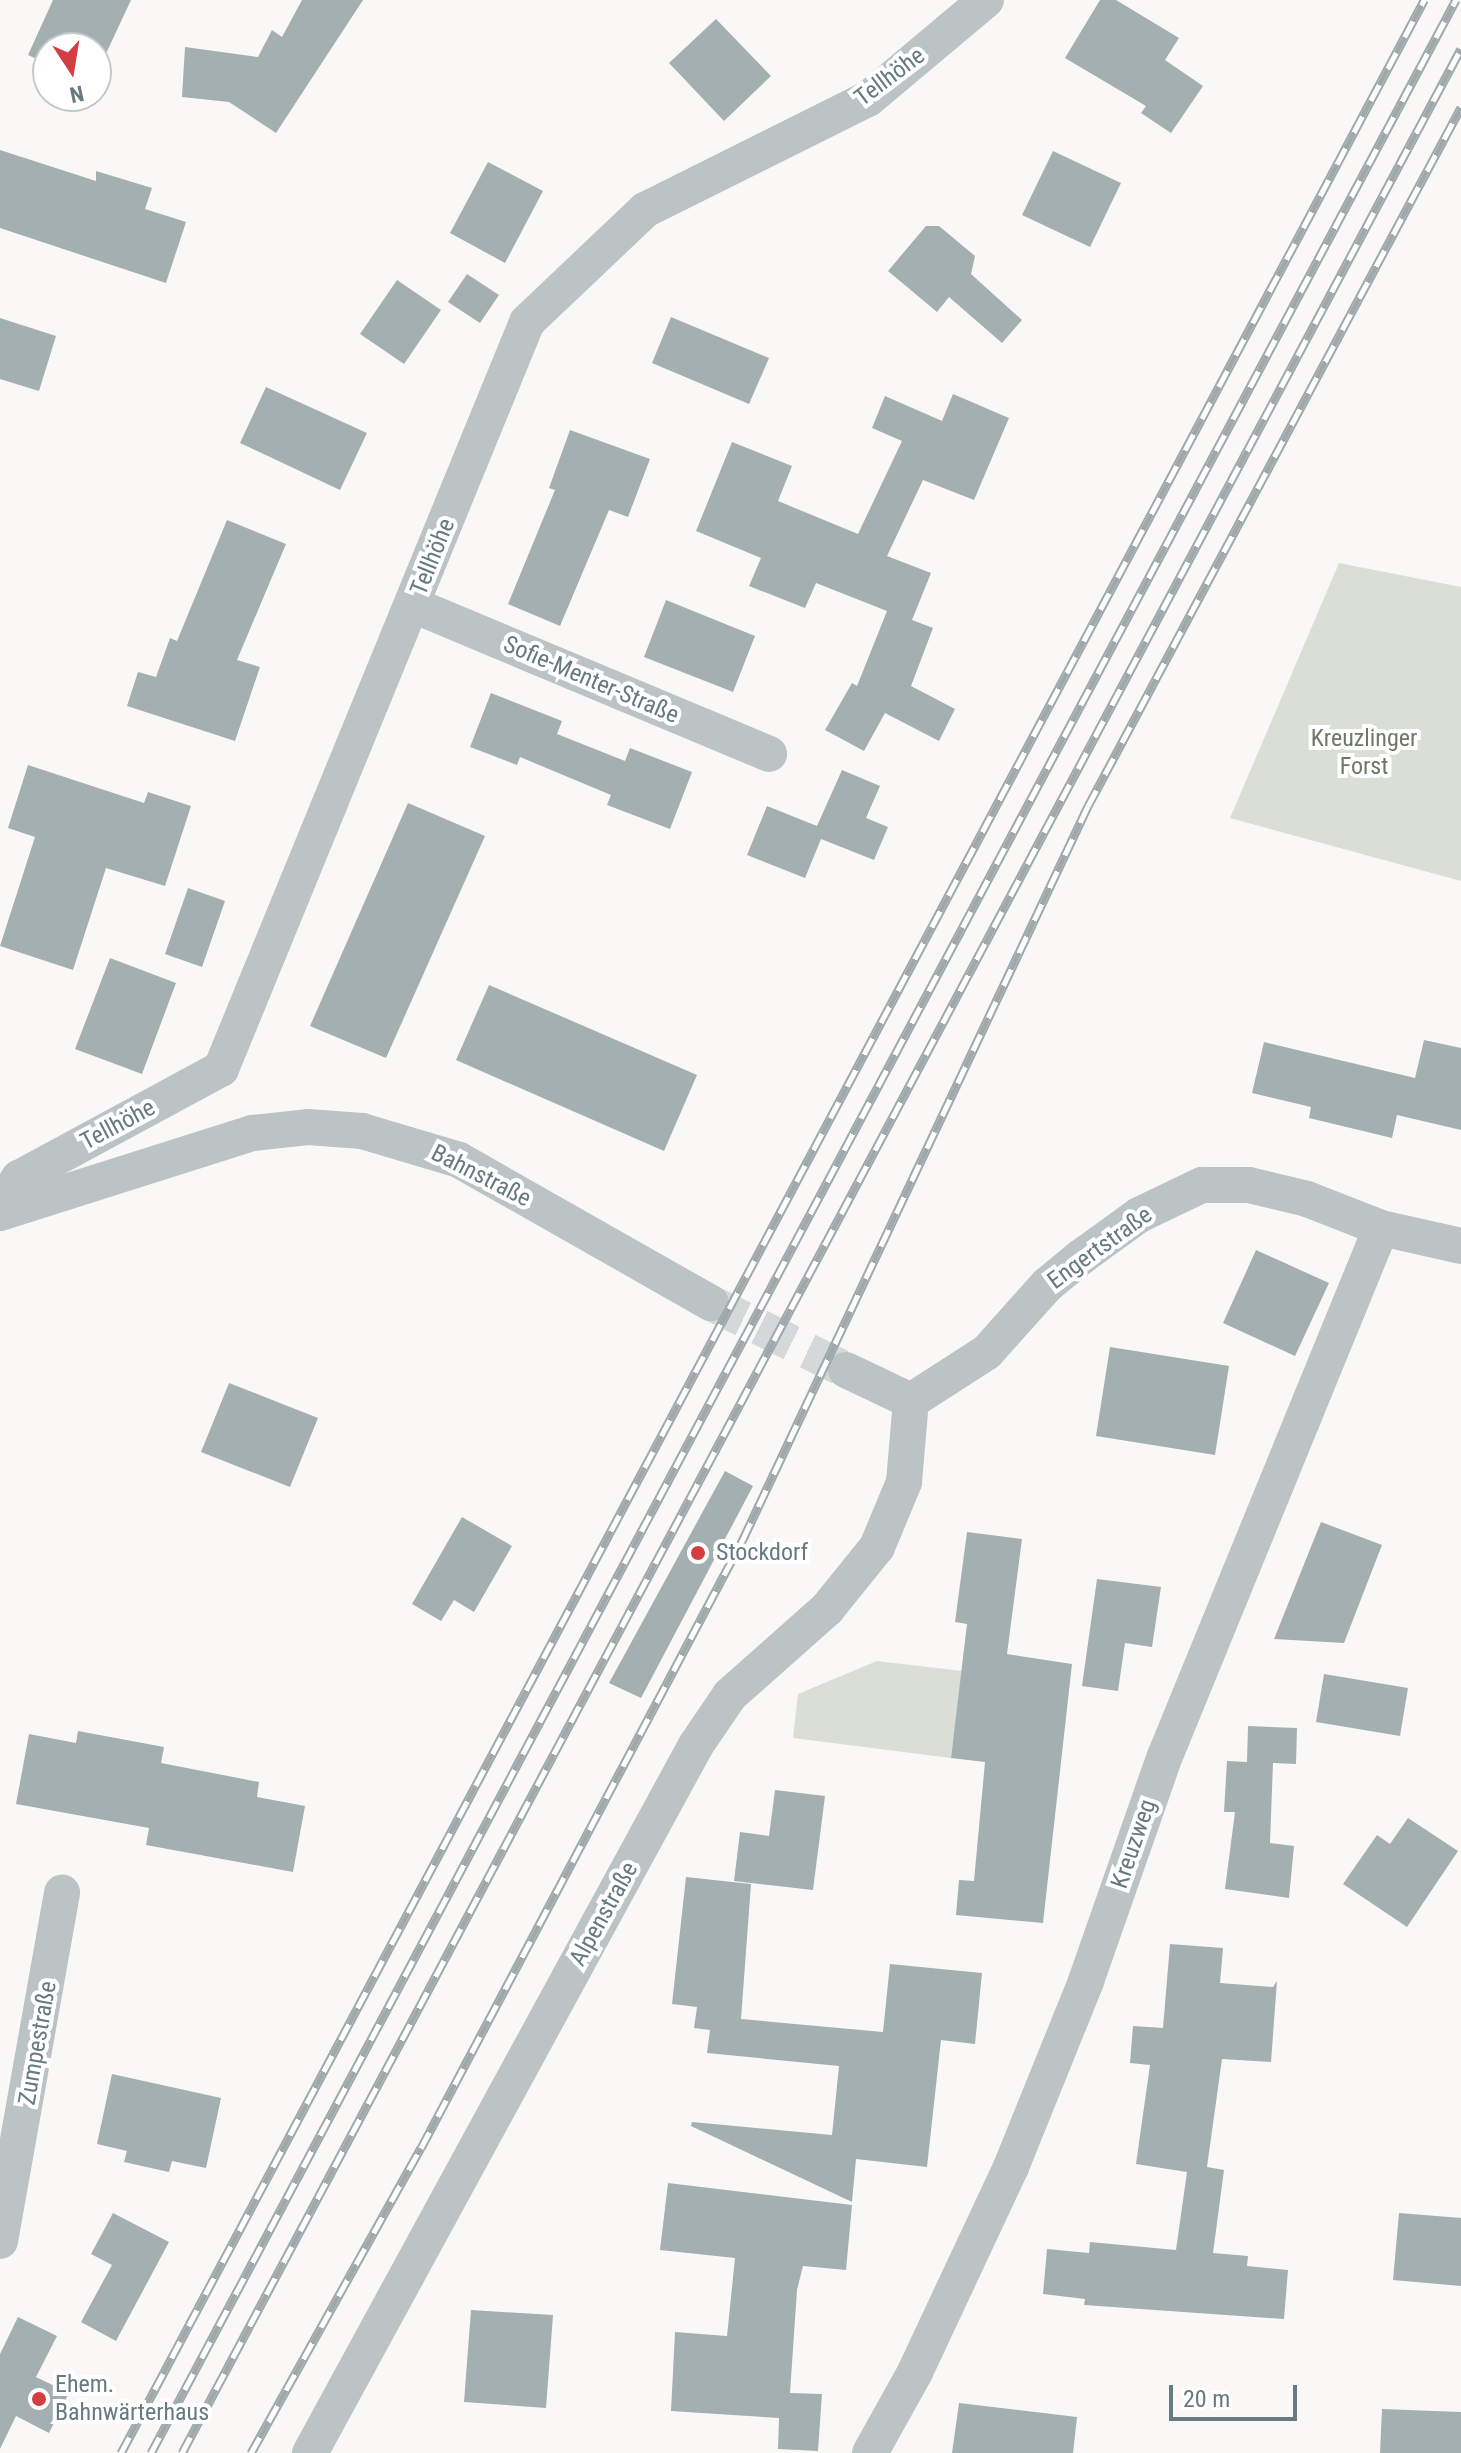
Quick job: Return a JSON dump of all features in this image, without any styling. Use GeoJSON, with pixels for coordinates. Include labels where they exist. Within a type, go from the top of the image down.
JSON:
{"type":"FeatureCollection","features":[{"type":"Feature","properties":{"kind":"street","name":"Tellhöhe"},"geometry":{"type":"LineString","coordinates":[[0,1210],[19,1178],[221,1069],[527,322],[645,210],[868,99],[986,0]]}},
{"type":"Feature","properties":{"kind":"street","name":"Sofie-Menter-Straße"},"geometry":{"type":"LineString","coordinates":[[413,605],[769,754]]}},
{"type":"Feature","properties":{"kind":"street","name":"Bahnstraße"},"geometry":{"type":"LineString","coordinates":[[0,1210],[252,1133],[308,1127],[362,1131],[459,1160],[711,1303]]}},
{"type":"Feature","properties":{"kind":"street","name":"Engertstraße"},"geometry":{"type":"LineString","coordinates":[[911,1401],[987,1352],[1047,1285],[1081,1257],[1139,1215],[1202,1185],[1249,1185],[1307,1199],[1381,1228],[1461,1246]]}},
{"type":"Feature","properties":{"kind":"street","name":"Kreuzweg"},"geometry":{"type":"LineString","coordinates":[[870,2453],[915,2372],[1011,2167],[1086,1981],[1165,1756],[1381,1228]]}},
{"type":"Feature","properties":{"kind":"street"},"geometry":{"type":"LineString","coordinates":[[846,1370],[911,1401]]}},
{"type":"Feature","properties":{"kind":"street","name":"Alpenstraße"},"geometry":{"type":"LineString","coordinates":[[310,2453],[696,1745],[730,1695],[827,1609],[877,1547],[904,1482],[911,1401]]}},
{"type":"Feature","properties":{"kind":"street","name":"Zumpestraße"},"geometry":{"type":"LineString","coordinates":[[0,2241],[62,1892]]}},
{"type":"Feature","properties":{"kind":"green space","name":"Kreuzlinger Forst"},"geometry":{"type":"Polygon","coordinates":[[[1339,563],[1461,587],[1461,881],[1230,818],[1339,563]]]}},
{"type":"Feature","properties":{"kind":"green space"},"geometry":{"type":"Polygon","coordinates":[[[877,1661],[962,1671],[951,1758],[793,1738],[798,1694],[877,1661]]]}},
{"type":"Feature","properties":{"kind":"building"},"geometry":{"type":"Polygon","coordinates":[[[53,0],[131,0],[112,41],[112,32],[38,32],[53,0]]]}},
{"type":"Feature","properties":{"kind":"building"},"geometry":{"type":"Polygon","coordinates":[[[302,0],[363,0],[276,133],[229,102],[182,97],[185,47],[258,57],[272,30],[282,37],[302,0]]]}},
{"type":"Feature","properties":{"kind":"building"},"geometry":{"type":"Polygon","coordinates":[[[1100,0],[1116,0],[1179,38],[1165,60],[1203,86],[1171,133],[1141,113],[1146,106],[1065,58],[1100,0]]]}},
{"type":"Feature","properties":{"kind":"building"},"geometry":{"type":"Polygon","coordinates":[[[716,19],[771,76],[724,121],[669,63],[716,19]]]}},
{"type":"Feature","properties":{"kind":"building"},"geometry":{"type":"Polygon","coordinates":[[[0,150],[96,181],[96,171],[152,188],[145,209],[186,222],[166,283],[0,228],[0,150]]]}},
{"type":"Feature","properties":{"kind":"building"},"geometry":{"type":"Polygon","coordinates":[[[1053,151],[1121,183],[1090,247],[1022,215],[1053,151]]]}},
{"type":"Feature","properties":{"kind":"building"},"geometry":{"type":"Polygon","coordinates":[[[488,162],[543,191],[505,263],[450,233],[488,162]]]}},
{"type":"Feature","properties":{"kind":"building"},"geometry":{"type":"Polygon","coordinates":[[[926,226],[939,226],[975,256],[971,274],[1022,320],[1002,343],[949,297],[937,312],[888,271],[926,226]]]}},
{"type":"Feature","properties":{"kind":"building"},"geometry":{"type":"Polygon","coordinates":[[[467,274],[499,295],[480,323],[448,302],[467,274]]]}},
{"type":"Feature","properties":{"kind":"building"},"geometry":{"type":"Polygon","coordinates":[[[397,280],[441,310],[404,364],[360,334],[397,280]]]}},
{"type":"Feature","properties":{"kind":"building"},"geometry":{"type":"Polygon","coordinates":[[[671,317],[769,358],[749,404],[652,363],[671,317]]]}},
{"type":"Feature","properties":{"kind":"building"},"geometry":{"type":"Polygon","coordinates":[[[0,318],[56,336],[39,391],[0,379],[0,318]]]}},
{"type":"Feature","properties":{"kind":"building"},"geometry":{"type":"Polygon","coordinates":[[[266,387],[367,433],[340,490],[240,443],[266,387]]]}},
{"type":"Feature","properties":{"kind":"building"},"geometry":{"type":"Polygon","coordinates":[[[953,394],[1009,418],[974,500],[923,480],[887,556],[931,573],[912,620],[933,628],[911,686],[955,709],[939,741],[885,713],[864,751],[825,730],[852,683],[857,686],[887,611],[816,583],[805,608],[749,586],[761,558],[696,531],[732,442],[792,466],[778,501],[858,534],[902,441],[872,428],[885,396],[942,421],[953,394]]]}},
{"type":"Feature","properties":{"kind":"building"},"geometry":{"type":"Polygon","coordinates":[[[570,430],[650,459],[628,517],[609,510],[560,626],[508,604],[555,490],[549,488],[570,430]]]}},
{"type":"Feature","properties":{"kind":"building"},"geometry":{"type":"Polygon","coordinates":[[[227,520],[286,544],[237,660],[260,667],[235,741],[127,706],[138,672],[156,677],[170,638],[177,641],[227,520]]]}},
{"type":"Feature","properties":{"kind":"building"},"geometry":{"type":"Polygon","coordinates":[[[666,600],[755,636],[733,692],[644,657],[666,600]]]}},
{"type":"Feature","properties":{"kind":"building"},"geometry":{"type":"Polygon","coordinates":[[[491,693],[562,721],[557,734],[625,761],[630,748],[692,772],[670,829],[607,805],[611,795],[520,757],[517,765],[470,747],[491,693]]]}},
{"type":"Feature","properties":{"kind":"building"},"geometry":{"type":"Polygon","coordinates":[[[28,765],[144,803],[148,792],[191,806],[165,886],[106,868],[73,970],[0,946],[35,837],[8,828],[28,765]]]}},
{"type":"Feature","properties":{"kind":"building"},"geometry":{"type":"Polygon","coordinates":[[[842,770],[880,786],[866,818],[888,827],[874,860],[821,839],[805,878],[747,855],[767,806],[817,826],[842,770]]]}},
{"type":"Feature","properties":{"kind":"building"},"geometry":{"type":"Polygon","coordinates":[[[408,803],[485,836],[386,1058],[310,1026],[408,803]]]}},
{"type":"Feature","properties":{"kind":"building"},"geometry":{"type":"Polygon","coordinates":[[[188,888],[225,901],[202,967],[165,954],[188,888]]]}},
{"type":"Feature","properties":{"kind":"building"},"geometry":{"type":"Polygon","coordinates":[[[110,958],[176,983],[142,1074],[75,1049],[110,958]]]}},
{"type":"Feature","properties":{"kind":"building"},"geometry":{"type":"Polygon","coordinates":[[[489,985],[697,1075],[664,1151],[456,1060],[489,985]]]}},
{"type":"Feature","properties":{"kind":"building"},"geometry":{"type":"Polygon","coordinates":[[[1424,1040],[1461,1048],[1461,1130],[1397,1115],[1392,1138],[1309,1118],[1311,1107],[1252,1093],[1264,1042],[1415,1078],[1424,1040]]]}},
{"type":"Feature","properties":{"kind":"building"},"geometry":{"type":"Polygon","coordinates":[[[1256,1250],[1329,1283],[1295,1356],[1223,1323],[1256,1250]]]}},
{"type":"Feature","properties":{"kind":"building"},"geometry":{"type":"Polygon","coordinates":[[[1110,1347],[1229,1366],[1215,1455],[1096,1436],[1110,1347]]]}},
{"type":"Feature","properties":{"kind":"building"},"geometry":{"type":"Polygon","coordinates":[[[229,1383],[318,1418],[290,1487],[201,1452],[229,1383]]]}},
{"type":"Feature","properties":{"kind":"building"},"geometry":{"type":"Polygon","coordinates":[[[725,1471],[753,1486],[641,1698],[609,1683],[725,1471]]]}},
{"type":"Feature","properties":{"kind":"building"},"geometry":{"type":"Polygon","coordinates":[[[462,1517],[512,1546],[474,1612],[454,1600],[441,1621],[412,1604],[462,1517]]]}},
{"type":"Feature","properties":{"kind":"building"},"geometry":{"type":"Polygon","coordinates":[[[1321,1522],[1382,1545],[1344,1643],[1274,1639],[1321,1522]]]}},
{"type":"Feature","properties":{"kind":"building"},"geometry":{"type":"Polygon","coordinates":[[[967,1532],[1022,1539],[1007,1654],[1072,1664],[1043,1923],[956,1915],[959,1880],[974,1881],[985,1762],[951,1758],[967,1624],[955,1622],[967,1532]]]}},
{"type":"Feature","properties":{"kind":"building"},"geometry":{"type":"Polygon","coordinates":[[[1097,1579],[1161,1587],[1152,1647],[1125,1643],[1118,1691],[1082,1686],[1097,1579]]]}},
{"type":"Feature","properties":{"kind":"building"},"geometry":{"type":"Polygon","coordinates":[[[1324,1674],[1408,1688],[1400,1736],[1316,1722],[1324,1674]]]}},
{"type":"Feature","properties":{"kind":"building"},"geometry":{"type":"Polygon","coordinates":[[[1248,1726],[1297,1728],[1296,1764],[1273,1763],[1270,1843],[1294,1846],[1289,1898],[1225,1889],[1235,1812],[1224,1812],[1227,1761],[1247,1762],[1248,1726]]]}},
{"type":"Feature","properties":{"kind":"building"},"geometry":{"type":"Polygon","coordinates":[[[78,1731],[164,1747],[161,1763],[259,1782],[257,1797],[305,1806],[293,1872],[146,1845],[149,1828],[16,1804],[29,1734],[76,1743],[78,1731]]]}},
{"type":"Feature","properties":{"kind":"building"},"geometry":{"type":"Polygon","coordinates":[[[775,1790],[825,1796],[813,1890],[734,1881],[740,1832],[769,1836],[775,1790]]]}},
{"type":"Feature","properties":{"kind":"building"},"geometry":{"type":"Polygon","coordinates":[[[1408,1818],[1458,1851],[1407,1927],[1343,1884],[1377,1835],[1390,1844],[1408,1818]]]}},
{"type":"Feature","properties":{"kind":"building"},"geometry":{"type":"Polygon","coordinates":[[[686,1877],[751,1884],[741,2019],[883,2032],[890,1964],[982,1973],[975,2044],[941,2040],[927,2167],[856,2159],[852,2202],[691,2126],[692,2122],[832,2135],[839,2066],[707,2053],[710,2030],[694,2028],[697,2007],[672,2004],[686,1877]]]}},
{"type":"Feature","properties":{"kind":"building"},"geometry":{"type":"Polygon","coordinates":[[[1170,1944],[1223,1948],[1220,1983],[1273,1987],[1277,1981],[1271,2062],[1222,2059],[1207,2167],[1224,2170],[1213,2253],[1248,2256],[1247,2266],[1288,2270],[1284,2319],[1084,2305],[1085,2299],[1043,2294],[1047,2249],[1089,2253],[1090,2242],[1176,2250],[1187,2172],[1136,2164],[1150,2065],[1130,2063],[1133,2026],[1163,2028],[1170,1944]]]}},
{"type":"Feature","properties":{"kind":"building"},"geometry":{"type":"Polygon","coordinates":[[[112,2074],[221,2098],[206,2168],[172,2161],[169,2172],[124,2162],[127,2151],[97,2144],[112,2074]]]}},
{"type":"Feature","properties":{"kind":"building"},"geometry":{"type":"Polygon","coordinates":[[[668,2183],[852,2205],[846,2270],[803,2266],[797,2290],[790,2393],[822,2394],[818,2451],[778,2449],[779,2418],[671,2411],[675,2332],[727,2336],[735,2258],[660,2250],[668,2183]]]}},
{"type":"Feature","properties":{"kind":"building"},"geometry":{"type":"Polygon","coordinates":[[[113,2213],[169,2242],[116,2341],[81,2322],[112,2265],[91,2254],[113,2213]]]}},
{"type":"Feature","properties":{"kind":"building"},"geometry":{"type":"Polygon","coordinates":[[[1399,2213],[1461,2218],[1461,2286],[1393,2280],[1399,2213]]]}},
{"type":"Feature","properties":{"kind":"building"},"geometry":{"type":"Polygon","coordinates":[[[471,2310],[553,2315],[546,2408],[464,2402],[471,2310]]]}},
{"type":"Feature","properties":{"kind":"building"},"geometry":{"type":"Polygon","coordinates":[[[18,2317],[57,2336],[36,2377],[69,2393],[49,2433],[16,2416],[0,2449],[0,2354],[18,2317]]]}},
{"type":"Feature","properties":{"kind":"building"},"geometry":{"type":"Polygon","coordinates":[[[959,2403],[1077,2417],[1073,2453],[952,2453],[959,2403]]]}},
{"type":"Feature","properties":{"kind":"building"},"geometry":{"type":"Polygon","coordinates":[[[1382,2409],[1461,2412],[1461,2453],[1380,2453],[1382,2409]]]}},
{"type":"Feature","properties":{"kind":"tunnel"},"geometry":{"type":"LineString","coordinates":[[711,1303],[846,1370]]}},
{"type":"Feature","properties":{"kind":"railway"},"geometry":{"type":"LineString","coordinates":[[121,2453],[1424,0]]}},
{"type":"Feature","properties":{"kind":"railway"},"geometry":{"type":"LineString","coordinates":[[151,2453],[1456,0]]}},
{"type":"Feature","properties":{"kind":"railway"},"geometry":{"type":"LineString","coordinates":[[182,2453],[1461,49]]}},
{"type":"Feature","properties":{"kind":"railway"},"geometry":{"type":"LineString","coordinates":[[251,2453],[421,2148],[743,1539],[1088,806],[1461,107]]}},
{"type":"Feature","properties":{"kind":"place","name":"Stockdorf"},"geometry":{"type":"Point","coordinates":[698,1553]}},
{"type":"Feature","properties":{"kind":"place","name":"Ehem. Bahnwärterhaus"},"geometry":{"type":"Point","coordinates":[39,2399]}}]}
